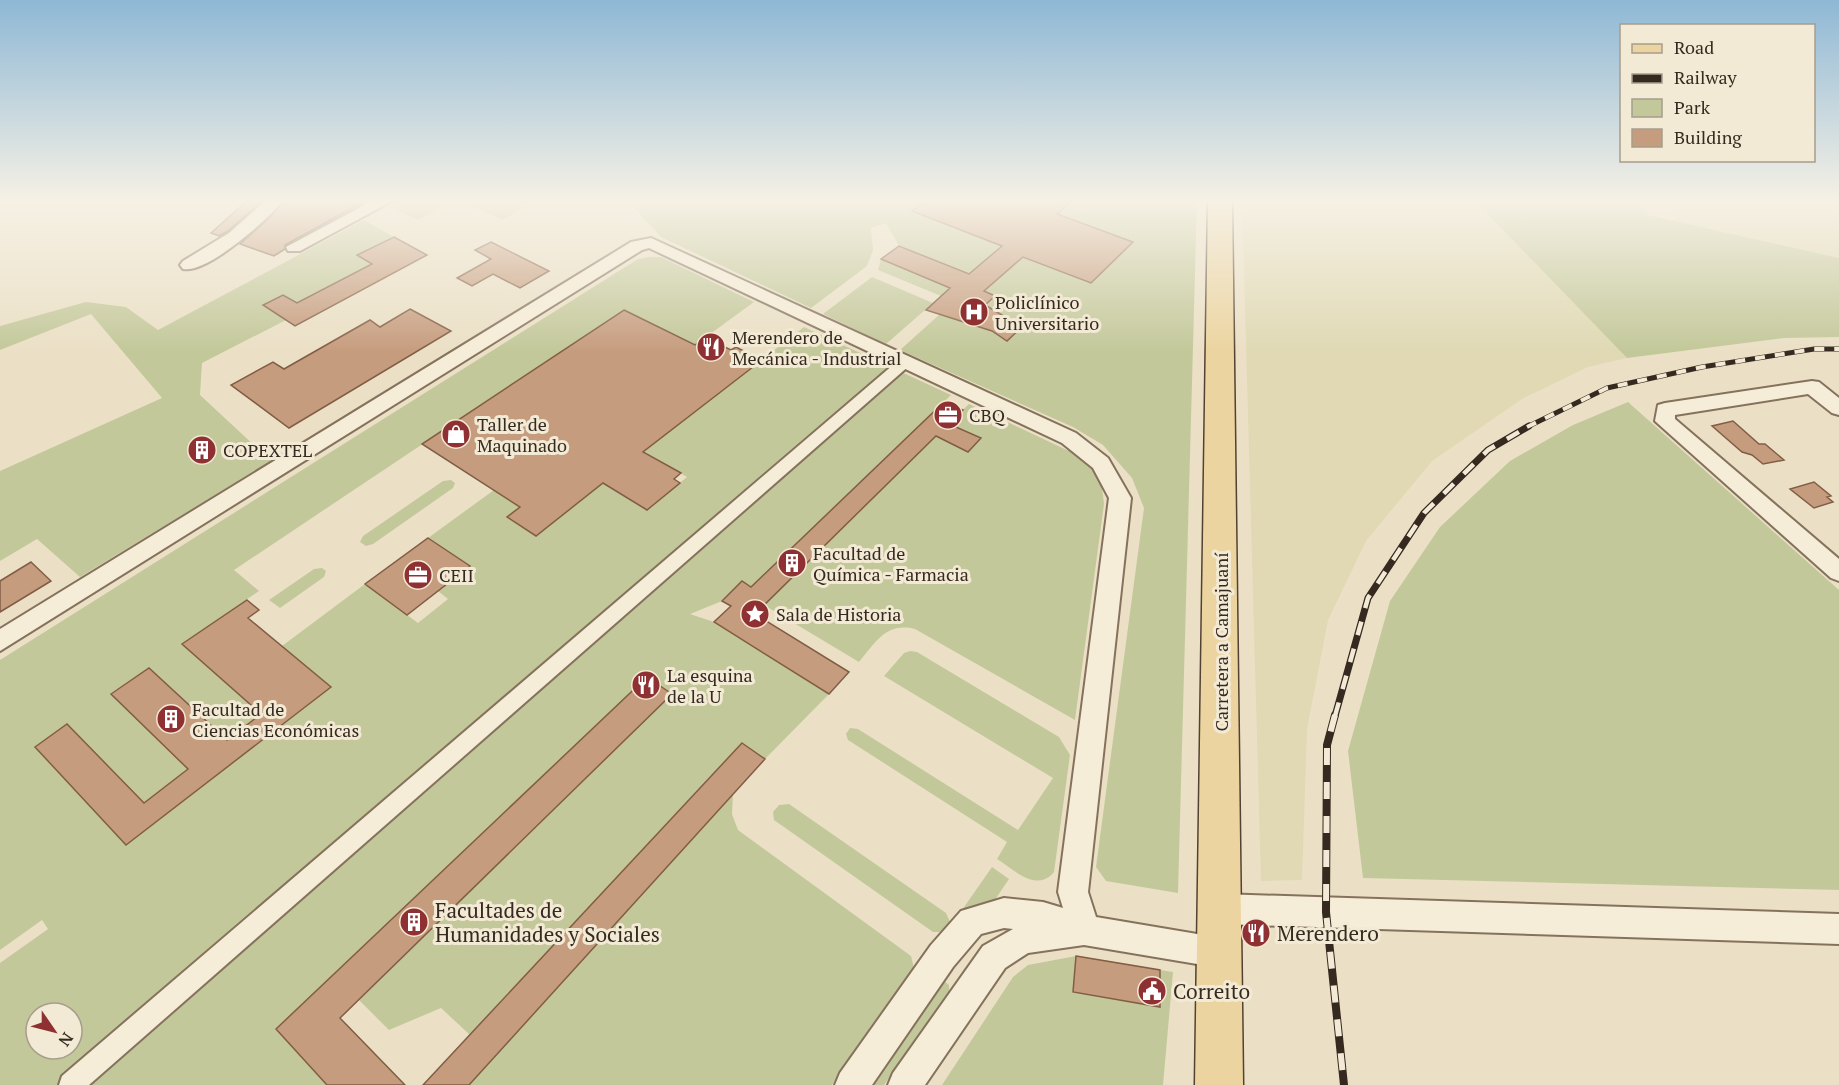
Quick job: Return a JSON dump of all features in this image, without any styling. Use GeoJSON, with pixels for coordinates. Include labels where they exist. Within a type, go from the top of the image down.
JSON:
{"type":"FeatureCollection","features":[{"type":"Feature","properties":{"kind":"main road","name":"Carretera a Camajuaní"},"geometry":{"type":"LineString","coordinates":[[1219,1085],[1221,953],[1220,251]]}},
{"type":"Feature","properties":{"kind":"street"},"geometry":{"type":"LineString","coordinates":[[189,266],[214,251]]}},
{"type":"Feature","properties":{"kind":"street"},"geometry":{"type":"LineString","coordinates":[[0,640],[630,251]]}},
{"type":"Feature","properties":{"kind":"street"},"geometry":{"type":"LineString","coordinates":[[667,251],[1069,438],[1093,453],[1110,472],[1120,498],[1073,892],[1085,930]]}},
{"type":"Feature","properties":{"kind":"street"},"geometry":{"type":"LineString","coordinates":[[71,1085],[905,362]]}},
{"type":"Feature","properties":{"kind":"street"},"geometry":{"type":"LineString","coordinates":[[1839,408],[1812,387],[1665,410],[1665,421],[1839,572]]}},
{"type":"Feature","properties":{"kind":"street"},"geometry":{"type":"LineString","coordinates":[[1221,909],[1839,929]]}},
{"type":"Feature","properties":{"kind":"street"},"geometry":{"type":"LineString","coordinates":[[852,1085],[942,956],[972,922],[1004,913],[1043,916],[1085,930],[1221,953]]}},
{"type":"Feature","properties":{"kind":"street"},"geometry":{"type":"LineString","coordinates":[[905,1085],[994,957],[1024,939],[1085,930]]}},
{"type":"Feature","properties":{"kind":"shaded area"},"geometry":{"type":"Polygon","coordinates":[[[1243,251],[1523,251],[1627,358],[1588,367],[1522,399],[1432,461],[1366,541],[1328,620],[1307,729],[1302,880],[1261,881],[1243,251]]]}},
{"type":"Feature","properties":{"kind":"shaded area"},"geometry":{"type":"Polygon","coordinates":[[[1807,251],[1839,251],[1839,258],[1807,251]]]}},
{"type":"Feature","properties":{"kind":"green space"},"geometry":{"type":"Polygon","coordinates":[[[307,251],[367,251],[358,255],[372,264],[297,303],[283,295],[264,305],[286,320],[202,363],[200,395],[271,461],[80,577],[37,539],[0,561],[0,471],[162,398],[91,314],[0,350],[0,326],[86,302],[126,307],[158,330],[307,251]]]}},
{"type":"Feature","properties":{"kind":"green space"},"geometry":{"type":"Polygon","coordinates":[[[690,251],[873,251],[867,266],[811,308],[690,251]]]}},
{"type":"Feature","properties":{"kind":"green space"},"geometry":{"type":"Polygon","coordinates":[[[911,251],[997,251],[969,274],[911,251]]]}},
{"type":"Feature","properties":{"kind":"green space"},"geometry":{"type":"Polygon","coordinates":[[[1124,251],[1196,251],[1178,893],[1106,881],[1096,867],[1144,508],[1132,478],[1103,445],[1073,427],[900,350],[940,314],[992,331],[1007,341],[1025,323],[1007,318],[969,297],[981,286],[987,289],[1023,257],[1091,283],[1124,251]]]}},
{"type":"Feature","properties":{"kind":"green space"},"geometry":{"type":"Polygon","coordinates":[[[1523,251],[1806,251],[1839,258],[1839,337],[1784,338],[1627,358],[1523,251]]]}},
{"type":"Feature","properties":{"kind":"green space"},"geometry":{"type":"Polygon","coordinates":[[[661,257],[754,302],[695,345],[618,434],[520,379],[234,570],[259,591],[182,644],[261,714],[227,740],[149,668],[111,693],[188,769],[144,803],[67,724],[35,747],[126,845],[331,687],[282,646],[365,584],[418,623],[448,599],[438,591],[469,566],[428,538],[494,490],[551,484],[507,517],[536,536],[603,483],[647,510],[687,477],[643,452],[804,327],[951,395],[751,587],[742,581],[722,601],[690,614],[714,622],[829,694],[765,759],[742,744],[470,1035],[441,1008],[389,1030],[359,1000],[671,694],[277,1029],[327,1085],[0,1085],[0,963],[48,929],[42,920],[0,950],[0,660],[638,259],[661,257]]]}},
{"type":"Feature","properties":{"kind":"green space"},"geometry":{"type":"Polygon","coordinates":[[[881,259],[950,288],[941,296],[878,270],[881,259]]]}},
{"type":"Feature","properties":{"kind":"green space"},"geometry":{"type":"Polygon","coordinates":[[[872,277],[933,303],[886,344],[823,314],[872,277]]]}},
{"type":"Feature","properties":{"kind":"green space"},"geometry":{"type":"Polygon","coordinates":[[[1628,402],[1839,590],[1839,890],[1363,878],[1348,751],[1390,601],[1440,527],[1510,461],[1573,425],[1628,402]]]}},
{"type":"Feature","properties":{"kind":"green space"},"geometry":{"type":"Polygon","coordinates":[[[969,404],[1071,452],[1086,463],[1099,479],[1104,504],[1075,720],[915,629],[896,628],[882,635],[859,662],[764,605],[969,404]]]}},
{"type":"Feature","properties":{"kind":"green space"},"geometry":{"type":"Polygon","coordinates":[[[451,480],[455,483],[453,488],[373,544],[366,546],[360,542],[363,536],[443,481],[451,480]]]}},
{"type":"Feature","properties":{"kind":"green space"},"geometry":{"type":"Polygon","coordinates":[[[322,568],[326,571],[324,577],[280,608],[269,600],[314,569],[322,568]]]}},
{"type":"Feature","properties":{"kind":"green space"},"geometry":{"type":"Polygon","coordinates":[[[917,652],[1059,737],[1070,755],[1054,872],[1047,878],[1033,880],[1011,869],[997,859],[1007,842],[848,740],[846,734],[850,728],[858,729],[1018,830],[1053,778],[884,676],[904,653],[917,652]]]}},
{"type":"Feature","properties":{"kind":"green space"},"geometry":{"type":"Polygon","coordinates":[[[733,794],[732,814],[738,830],[911,956],[914,968],[832,1085],[469,1085],[733,794]]]}},
{"type":"Feature","properties":{"kind":"green space"},"geometry":{"type":"Polygon","coordinates":[[[789,804],[946,913],[950,922],[943,932],[933,932],[774,820],[773,812],[779,805],[789,804]]]}},
{"type":"Feature","properties":{"kind":"green space"},"geometry":{"type":"Polygon","coordinates":[[[992,867],[1009,879],[992,904],[966,912],[962,910],[992,867]]]}},
{"type":"Feature","properties":{"kind":"green space"},"geometry":{"type":"Polygon","coordinates":[[[1076,956],[1073,992],[1159,1007],[1160,970],[1173,972],[1163,1085],[942,1085],[1013,977],[1028,965],[1076,956]]]}},
{"type":"Feature","properties":{"kind":"green space"},"geometry":{"type":"Polygon","coordinates":[[[944,981],[949,985],[949,991],[884,1085],[868,1085],[939,984],[944,981]]]}},
{"type":"Feature","properties":{"kind":"building"},"geometry":{"type":"Polygon","coordinates":[[[259,251],[282,251],[274,256],[259,251]]]}},
{"type":"Feature","properties":{"kind":"building"},"geometry":{"type":"Polygon","coordinates":[[[366,251],[419,251],[427,255],[295,326],[263,305],[283,295],[297,303],[372,264],[357,255],[366,251]]]}},
{"type":"Feature","properties":{"kind":"building"},"geometry":{"type":"Polygon","coordinates":[[[476,251],[508,251],[549,271],[520,288],[493,274],[472,286],[457,278],[491,259],[476,251]]]}},
{"type":"Feature","properties":{"kind":"building"},"geometry":{"type":"Polygon","coordinates":[[[893,251],[911,251],[969,274],[997,251],[1124,251],[1091,283],[1023,257],[984,291],[995,296],[985,305],[1007,318],[1026,323],[1007,341],[992,331],[926,310],[950,288],[881,259],[893,251]]]}},
{"type":"Feature","properties":{"kind":"building"},"geometry":{"type":"Polygon","coordinates":[[[410,309],[451,331],[289,428],[231,385],[273,362],[284,369],[370,320],[380,327],[410,309]]]}},
{"type":"Feature","properties":{"kind":"building"},"geometry":{"type":"Polygon","coordinates":[[[624,310],[695,345],[706,338],[731,350],[736,347],[762,360],[643,452],[681,473],[674,479],[680,483],[647,510],[603,483],[536,536],[507,517],[520,507],[422,444],[624,310]]]}},
{"type":"Feature","properties":{"kind":"building","name":"Facultad de Química - Farmacia"},"geometry":{"type":"Polygon","coordinates":[[[944,402],[963,410],[949,424],[981,438],[968,452],[936,436],[755,614],[849,672],[829,694],[714,622],[731,606],[722,601],[742,581],[751,587],[944,402]]]}},
{"type":"Feature","properties":{"kind":"building"},"geometry":{"type":"Polygon","coordinates":[[[1733,421],[1759,444],[1765,444],[1784,460],[1763,464],[1752,455],[1742,452],[1712,426],[1733,421]]]}},
{"type":"Feature","properties":{"kind":"building"},"geometry":{"type":"Polygon","coordinates":[[[1814,482],[1831,496],[1827,497],[1833,502],[1814,508],[1790,489],[1814,482]]]}},
{"type":"Feature","properties":{"kind":"building","name":"CEII"},"geometry":{"type":"Polygon","coordinates":[[[428,538],[470,566],[407,615],[365,584],[428,538]]]}},
{"type":"Feature","properties":{"kind":"building"},"geometry":{"type":"Polygon","coordinates":[[[31,562],[51,581],[0,612],[0,581],[31,562]]]}},
{"type":"Feature","properties":{"kind":"building","name":"Facultad de Ciencias Económicas"},"geometry":{"type":"Polygon","coordinates":[[[247,600],[259,610],[248,618],[331,687],[126,845],[35,747],[67,724],[144,803],[188,769],[111,694],[149,668],[227,740],[261,714],[182,644],[247,600]]]}},
{"type":"Feature","properties":{"kind":"building","name":"Facultades de Humanidades y Sociales"},"geometry":{"type":"Polygon","coordinates":[[[647,677],[672,694],[340,1018],[405,1085],[327,1085],[276,1029],[647,677]]]}},
{"type":"Feature","properties":{"kind":"building","name":"Facultades de Humanidades y Sociales"},"geometry":{"type":"Polygon","coordinates":[[[742,743],[765,759],[469,1085],[423,1085],[742,743]]]}},
{"type":"Feature","properties":{"kind":"building"},"geometry":{"type":"Polygon","coordinates":[[[1076,956],[1160,970],[1160,1007],[1073,992],[1076,956]]]}},
{"type":"Feature","properties":{"kind":"railway"},"geometry":{"type":"LineString","coordinates":[[1529,426],[1607,388],[1702,367],[1814,349],[1839,349]]}},
{"type":"Feature","properties":{"kind":"railway"},"geometry":{"type":"LineString","coordinates":[[1335,716],[1368,598],[1424,513],[1488,450],[1529,426]]}},
{"type":"Feature","properties":{"kind":"railway"},"geometry":{"type":"LineString","coordinates":[[1335,715],[1327,745],[1326,912],[1344,1085]]}},
{"type":"Feature","properties":{"kind":"place","name":"Policlínico Universitario"},"geometry":{"type":"Point","coordinates":[974,312]}},
{"type":"Feature","properties":{"kind":"place","name":"Merendero de Mecánica - Industrial"},"geometry":{"type":"Point","coordinates":[711,347]}},
{"type":"Feature","properties":{"kind":"place","name":"CBQ"},"geometry":{"type":"Point","coordinates":[948,415]}},
{"type":"Feature","properties":{"kind":"place","name":"Taller de Maquinado"},"geometry":{"type":"Point","coordinates":[456,434]}},
{"type":"Feature","properties":{"kind":"place","name":"COPEXTEL"},"geometry":{"type":"Point","coordinates":[202,450]}},
{"type":"Feature","properties":{"kind":"place","name":"Facultad de Química - Farmacia"},"geometry":{"type":"Point","coordinates":[792,563]}},
{"type":"Feature","properties":{"kind":"place","name":"CEII"},"geometry":{"type":"Point","coordinates":[418,575]}},
{"type":"Feature","properties":{"kind":"place","name":"Sala de Historia"},"geometry":{"type":"Point","coordinates":[755,614]}},
{"type":"Feature","properties":{"kind":"place","name":"La esquina de la U"},"geometry":{"type":"Point","coordinates":[646,685]}},
{"type":"Feature","properties":{"kind":"place","name":"Facultad de Ciencias Económicas"},"geometry":{"type":"Point","coordinates":[171,719]}},
{"type":"Feature","properties":{"kind":"place","name":"Facultades de Humanidades y Sociales"},"geometry":{"type":"Point","coordinates":[414,922]}},
{"type":"Feature","properties":{"kind":"place","name":"Merendero"},"geometry":{"type":"Point","coordinates":[1256,933]}},
{"type":"Feature","properties":{"kind":"place","name":"Correito"},"geometry":{"type":"Point","coordinates":[1152,991]}}]}
